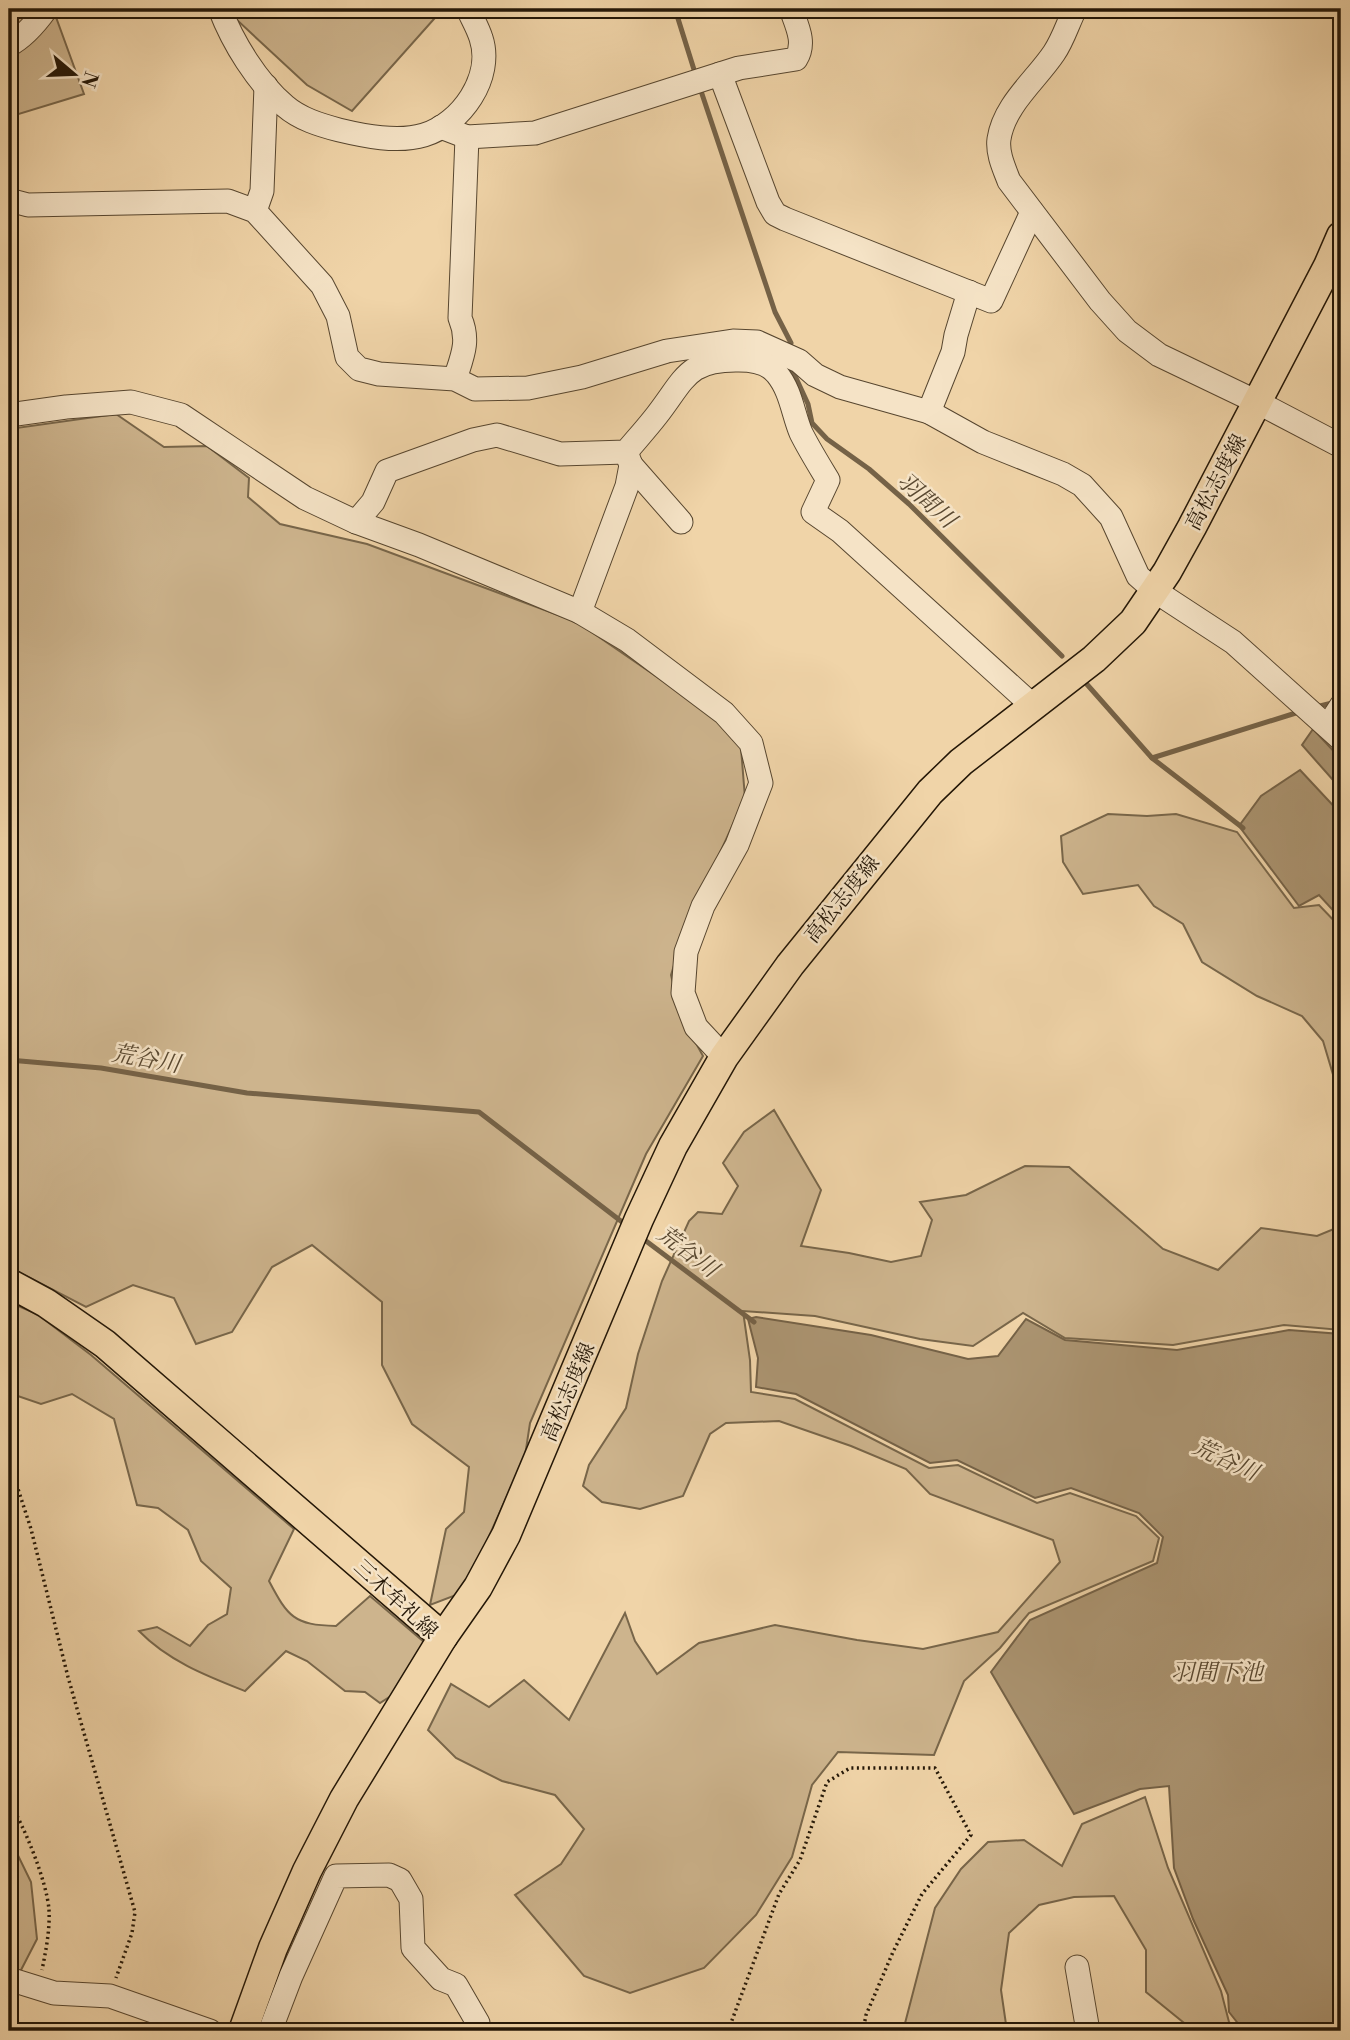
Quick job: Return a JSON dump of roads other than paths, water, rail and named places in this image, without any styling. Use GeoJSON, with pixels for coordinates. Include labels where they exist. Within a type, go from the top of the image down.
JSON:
{"type":"FeatureCollection","features":[{"type":"Feature","properties":{"kind":"main road","name":"高松志度線"},"geometry":{"type":"LineString","coordinates":[[443,1637],[478,1587],[506,1535],[639,1219],[673,1146],[724,1057],[790,965],[930,792],[961,762],[1094,659],[1133,622],[1155,591],[1192,527],[1341,236]]}},
{"type":"Feature","properties":{"kind":"main road","name":"三木牟礼線"},"geometry":{"type":"LineString","coordinates":[[9,1283],[46,1303],[104,1344],[443,1637],[344,1799],[307,1871],[273,1948],[243,2031]]}},
{"type":"Feature","properties":{"kind":"street"},"geometry":{"type":"LineString","coordinates":[[9,45],[17,41],[46,9]]}},
{"type":"Feature","properties":{"kind":"street"},"geometry":{"type":"LineString","coordinates":[[220,9],[245,58],[286,107],[312,123],[351,133],[396,138],[424,135],[448,123],[464,108],[477,85],[483,64],[482,40],[468,9]]}},
{"type":"Feature","properties":{"kind":"street"},"geometry":{"type":"LineString","coordinates":[[441,127],[467,137],[535,133],[739,68],[796,59],[800,52],[800,34],[791,9]]}},
{"type":"Feature","properties":{"kind":"street"},"geometry":{"type":"LineString","coordinates":[[1074,9],[1055,52],[1023,92],[1004,123],[999,140],[1009,181],[1100,301],[1128,331],[1159,355],[1341,446]]}},
{"type":"Feature","properties":{"kind":"street"},"geometry":{"type":"LineString","coordinates":[[1055,52],[1064,47],[1086,19],[1089,9]]}},
{"type":"Feature","properties":{"kind":"street"},"geometry":{"type":"LineString","coordinates":[[705,78],[775,214],[991,301],[1032,212]]}},
{"type":"Feature","properties":{"kind":"street"},"geometry":{"type":"LineString","coordinates":[[255,211],[262,191],[266,86]]}},
{"type":"Feature","properties":{"kind":"street"},"geometry":{"type":"LineString","coordinates":[[455,379],[464,351],[466,332],[460,318],[467,137]]}},
{"type":"Feature","properties":{"kind":"street"},"geometry":{"type":"LineString","coordinates":[[9,200],[29,205],[228,201],[255,211],[322,285],[338,316],[347,357],[359,369],[379,374],[455,379],[475,389],[528,388],[582,377],[667,351],[733,341],[757,342],[770,357],[790,398],[801,433],[828,480],[813,512],[840,531],[1033,706]]}},
{"type":"Feature","properties":{"kind":"street"},"geometry":{"type":"LineString","coordinates":[[929,412],[953,352],[969,292]]}},
{"type":"Feature","properties":{"kind":"street"},"geometry":{"type":"LineString","coordinates":[[580,612],[627,486],[628,458],[680,381],[697,367],[717,359],[751,360],[770,357],[799,361],[815,375],[840,387],[929,412],[983,442],[1063,474],[1082,485],[1111,517],[1138,576],[1155,591],[1233,642],[1334,732],[1341,706]]}},
{"type":"Feature","properties":{"kind":"street"},"geometry":{"type":"LineString","coordinates":[[9,415],[131,402],[181,415],[305,498],[356,522],[419,545],[580,612],[627,640],[724,713],[751,743],[761,783],[737,845],[703,906],[686,952],[683,993],[696,1027],[724,1057]]}},
{"type":"Feature","properties":{"kind":"street"},"geometry":{"type":"LineString","coordinates":[[356,522],[373,502],[387,471],[473,440],[497,435],[560,454],[628,458],[681,522]]}},
{"type":"Feature","properties":{"kind":"street"},"geometry":{"type":"LineString","coordinates":[[270,2031],[290,1976],[335,1876],[389,1875],[400,1880],[411,1899],[413,1948],[441,1979],[456,1985],[478,2023]]}},
{"type":"Feature","properties":{"kind":"street"},"geometry":{"type":"LineString","coordinates":[[1077,1967],[1088,2031]]}},
{"type":"Feature","properties":{"kind":"street"},"geometry":{"type":"LineString","coordinates":[[9,1979],[54,1993],[110,1996],[210,2031]]}},
{"type":"Feature","properties":{"kind":"water"},"geometry":{"type":"Polygon","coordinates":[[[1313,729],[1341,759],[1341,789],[1302,745],[1313,729]]]}},
{"type":"Feature","properties":{"kind":"water"},"geometry":{"type":"Polygon","coordinates":[[[1300,770],[1341,814],[1341,919],[1319,895],[1299,906],[1239,826],[1261,796],[1300,770]]]}},
{"type":"Feature","properties":{"kind":"water","name":"羽間下池"},"geometry":{"type":"Polygon","coordinates":[[[756,1317],[871,1335],[968,1359],[998,1356],[1026,1319],[1065,1340],[1177,1350],[1289,1330],[1341,1334],[1341,2031],[1244,2031],[1229,2012],[1228,1995],[1193,1919],[1174,1868],[1169,1786],[1140,1789],[1074,1814],[991,1672],[1030,1620],[1157,1563],[1163,1537],[1139,1513],[1071,1488],[1035,1498],[957,1460],[930,1463],[796,1394],[756,1387],[758,1358],[748,1319],[756,1317]]]}},
{"type":"Feature","properties":{"kind":"waterway","name":"羽間川"},"geometry":{"type":"LineString","coordinates":[[675,9],[696,76]]}},
{"type":"Feature","properties":{"kind":"waterway","name":"羽間川"},"geometry":{"type":"LineString","coordinates":[[699,85],[775,312],[791,343]]}},
{"type":"Feature","properties":{"kind":"waterway","name":"羽間川"},"geometry":{"type":"LineString","coordinates":[[782,363],[796,378],[808,404],[812,423],[827,439],[869,469],[909,504],[1062,656]]}},
{"type":"Feature","properties":{"kind":"waterway","name":"羽間川"},"geometry":{"type":"LineString","coordinates":[[1084,681],[1152,758],[1243,828]]}},
{"type":"Feature","properties":{"kind":"waterway"},"geometry":{"type":"LineString","coordinates":[[1316,707],[1336,702]]}},
{"type":"Feature","properties":{"kind":"waterway"},"geometry":{"type":"LineString","coordinates":[[1152,758],[1299,712]]}},
{"type":"Feature","properties":{"kind":"waterway","name":"荒谷川"},"geometry":{"type":"LineString","coordinates":[[9,1060],[101,1068],[247,1093],[479,1112],[626,1225]]}},
{"type":"Feature","properties":{"kind":"waterway","name":"荒谷川"},"geometry":{"type":"LineString","coordinates":[[642,1238],[754,1322]]}}]}
